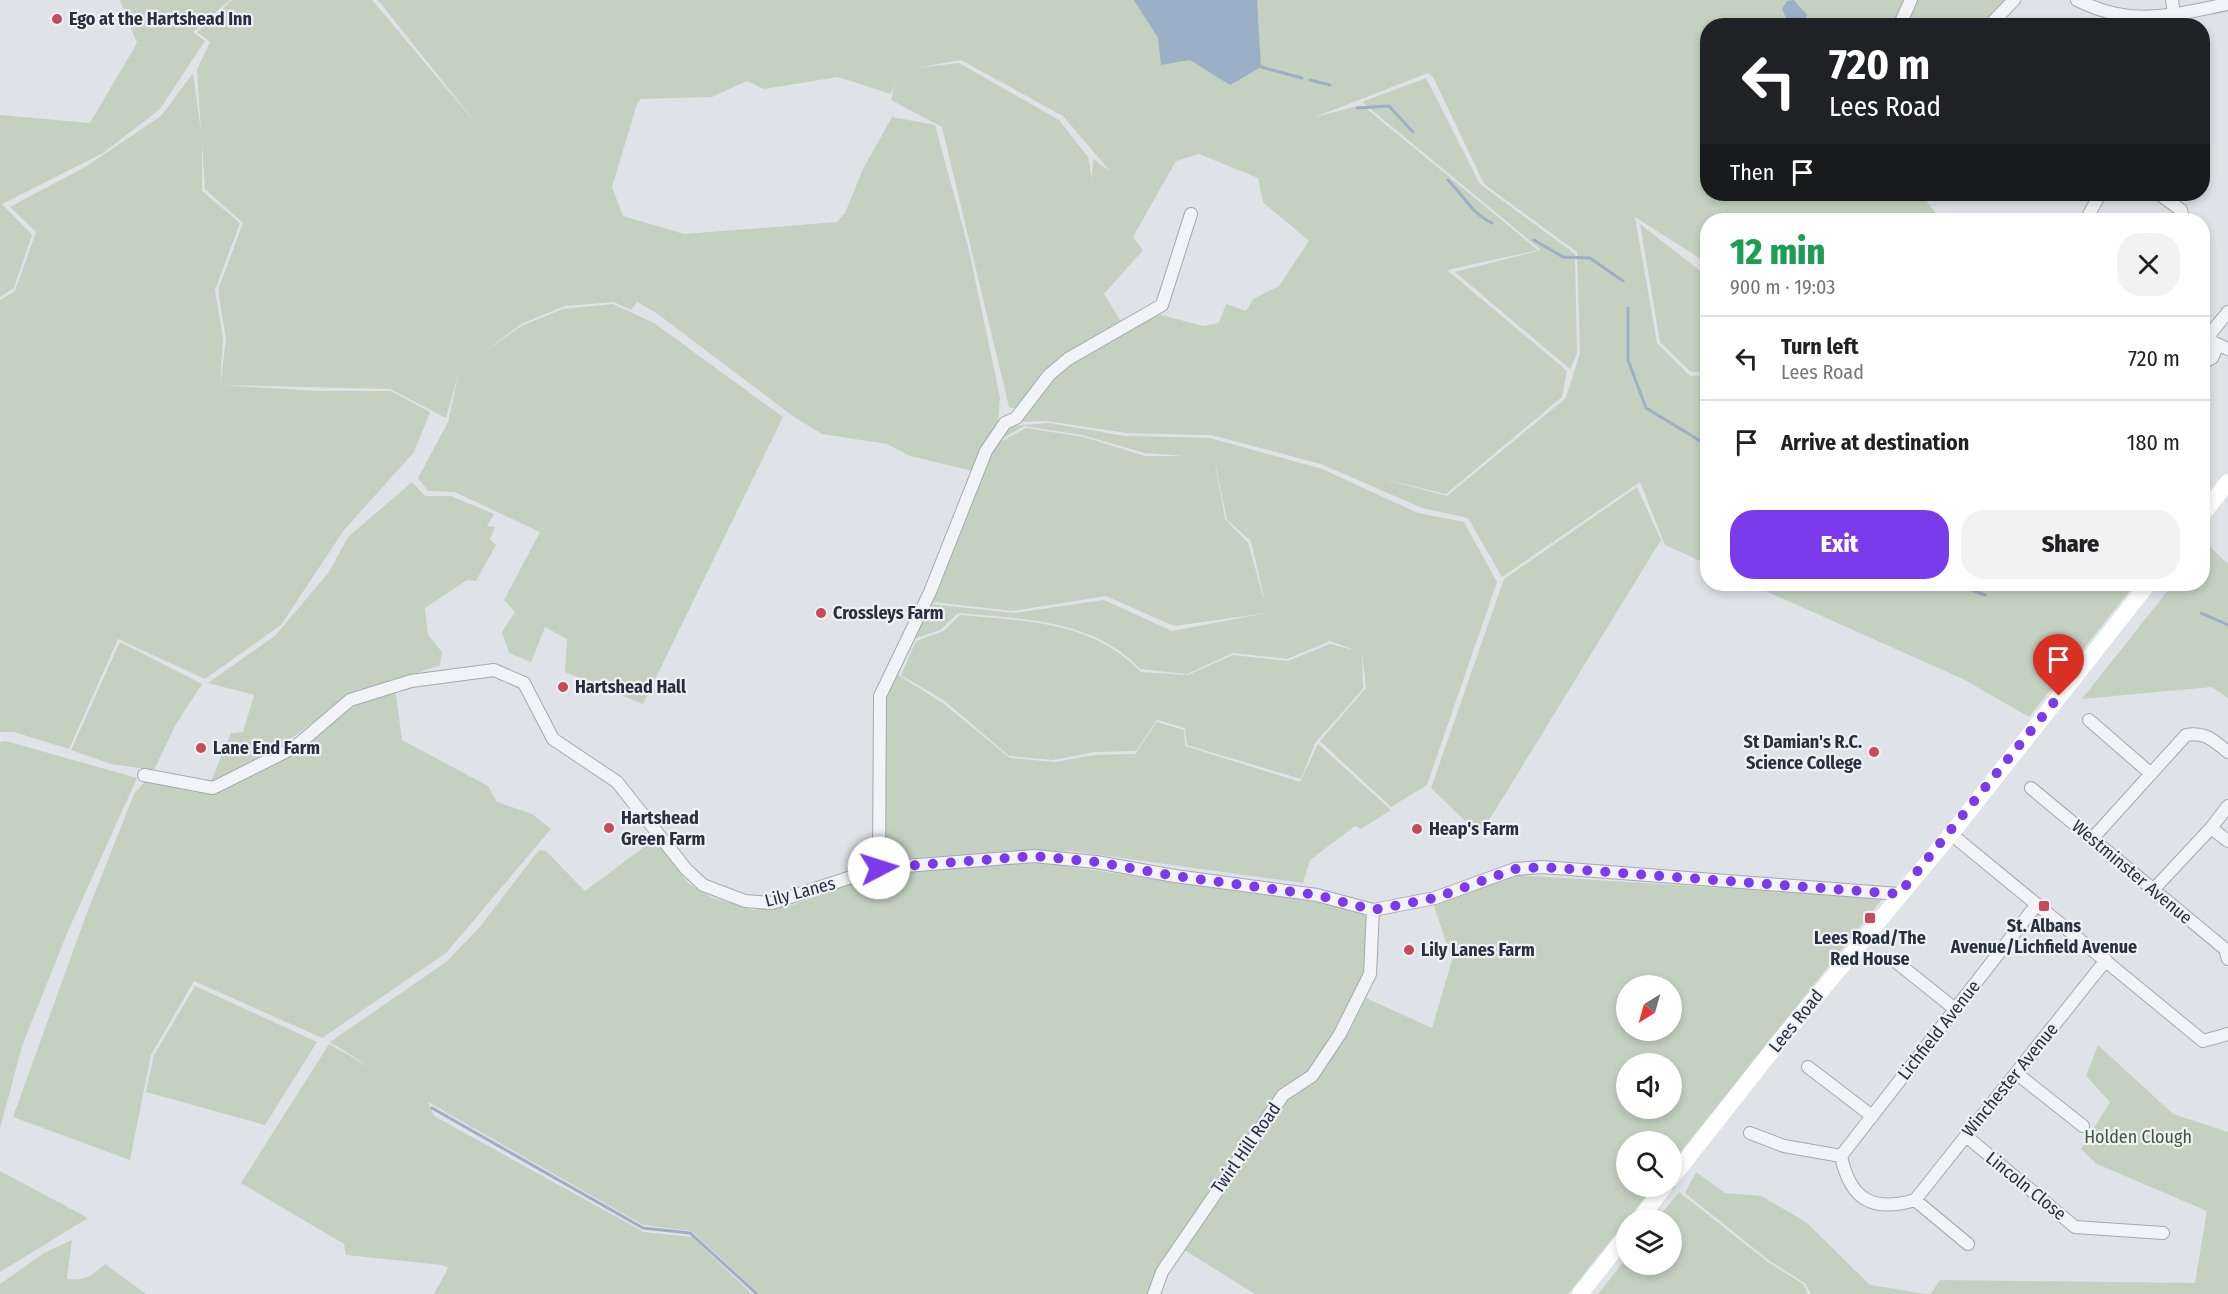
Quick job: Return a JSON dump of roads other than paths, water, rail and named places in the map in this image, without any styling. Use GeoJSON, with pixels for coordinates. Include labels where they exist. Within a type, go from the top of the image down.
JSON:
{"type":"FeatureCollection","features":[{"type":"Feature","properties":{"kind":"main road"},"geometry":{"type":"LineString","coordinates":[[2210,505],[2228,482]]}},
{"type":"Feature","properties":{"kind":"main road","name":"Lees Road"},"geometry":{"type":"LineString","coordinates":[[1682,1165],[1899,894],[1950,834],[2142,591]]}},
{"type":"Feature","properties":{"kind":"main road"},"geometry":{"type":"LineString","coordinates":[[1647,1209],[1657,1197]]}},
{"type":"Feature","properties":{"kind":"main road"},"geometry":{"type":"LineString","coordinates":[[1580,1294],[1616,1249]]}},
{"type":"Feature","properties":{"kind":"street"},"geometry":{"type":"LineString","coordinates":[[1903,18],[1911,0]]}},
{"type":"Feature","properties":{"kind":"street"},"geometry":{"type":"LineString","coordinates":[[1997,18],[2014,0]]}},
{"type":"Feature","properties":{"kind":"street"},"geometry":{"type":"LineString","coordinates":[[2077,0],[2125,18]]}},
{"type":"Feature","properties":{"kind":"street"},"geometry":{"type":"LineString","coordinates":[[2172,0],[2174,15]]}},
{"type":"Feature","properties":{"kind":"street"},"geometry":{"type":"LineString","coordinates":[[2148,18],[2228,4]]}},
{"type":"Feature","properties":{"kind":"street"},"geometry":{"type":"LineString","coordinates":[[2169,201],[2182,213]]}},
{"type":"Feature","properties":{"kind":"street"},"geometry":{"type":"LineString","coordinates":[[879,868],[880,696],[894,662],[930,592],[986,451],[1005,423],[1016,418],[1049,375],[1068,359],[1162,305],[1191,214]]}},
{"type":"Feature","properties":{"kind":"street"},"geometry":{"type":"LineString","coordinates":[[2210,359],[2213,343],[2228,312]]}},
{"type":"Feature","properties":{"kind":"street","name":"Lily Lanes"},"geometry":{"type":"LineString","coordinates":[[144,776],[213,788],[295,747],[350,700],[411,681],[494,670],[524,683],[553,739],[616,782],[686,869],[712,890],[744,901],[772,903],[879,868],[1034,856],[1096,862],[1175,876],[1317,895],[1373,910],[1435,898],[1515,869],[1542,867],[1899,894]]}},
{"type":"Feature","properties":{"kind":"street"},"geometry":{"type":"LineString","coordinates":[[2089,720],[2150,773]]}},
{"type":"Feature","properties":{"kind":"street"},"geometry":{"type":"LineString","coordinates":[[2092,839],[2186,735],[2195,733],[2207,735],[2228,752]]}},
{"type":"Feature","properties":{"kind":"street","name":"Westminster Avenue"},"geometry":{"type":"LineString","coordinates":[[2031,788],[2225,949],[2228,959]]}},
{"type":"Feature","properties":{"kind":"street"},"geometry":{"type":"LineString","coordinates":[[2154,890],[2228,806]]}},
{"type":"Feature","properties":{"kind":"street"},"geometry":{"type":"LineString","coordinates":[[2211,828],[2228,841]]}},
{"type":"Feature","properties":{"kind":"street"},"geometry":{"type":"LineString","coordinates":[[1950,834],[2203,1041],[2228,1034]]}},
{"type":"Feature","properties":{"kind":"street","name":"Lichfield Avenue"},"geometry":{"type":"LineString","coordinates":[[1841,1156],[2037,904]]}},
{"type":"Feature","properties":{"kind":"street","name":"Twirl Hill Road"},"geometry":{"type":"LineString","coordinates":[[1154,1294],[1161,1272],[1283,1095],[1312,1076],[1340,1034],[1370,974],[1373,910]]}},
{"type":"Feature","properties":{"kind":"street","name":"Winchester Avenue"},"geometry":{"type":"LineString","coordinates":[[1915,1200],[2106,960]]}},
{"type":"Feature","properties":{"kind":"street"},"geometry":{"type":"LineString","coordinates":[[1895,961],[1955,1009]]}},
{"type":"Feature","properties":{"kind":"street"},"geometry":{"type":"LineString","coordinates":[[1808,1067],[1872,1116]]}},
{"type":"Feature","properties":{"kind":"street"},"geometry":{"type":"LineString","coordinates":[[2016,1073],[2083,1126]]}},
{"type":"Feature","properties":{"kind":"street"},"geometry":{"type":"LineString","coordinates":[[1750,1133],[1784,1146],[1841,1156],[1846,1178],[1857,1194],[1874,1204],[1895,1206],[1915,1200],[1968,1244]]}},
{"type":"Feature","properties":{"kind":"street","name":"Lincoln Close"},"geometry":{"type":"LineString","coordinates":[[1966,1136],[2075,1227],[2163,1233]]}},
{"type":"Feature","properties":{"kind":"water"},"geometry":{"type":"Polygon","coordinates":[[[1134,0],[1257,0],[1261,67],[1230,85],[1190,60],[1161,65],[1158,38],[1134,0]]]}},
{"type":"Feature","properties":{"kind":"water"},"geometry":{"type":"Polygon","coordinates":[[[1794,0],[1807,15],[1806,18],[1786,18],[1782,9],[1787,1],[1794,0]]]}},
{"type":"Feature","properties":{"kind":"waterway"},"geometry":{"type":"LineString","coordinates":[[1261,67],[1302,78]]}},
{"type":"Feature","properties":{"kind":"waterway"},"geometry":{"type":"LineString","coordinates":[[1310,80],[1330,85]]}},
{"type":"Feature","properties":{"kind":"waterway"},"geometry":{"type":"LineString","coordinates":[[1357,108],[1389,106],[1413,132]]}},
{"type":"Feature","properties":{"kind":"waterway"},"geometry":{"type":"LineString","coordinates":[[1448,180],[1473,209],[1492,223]]}},
{"type":"Feature","properties":{"kind":"waterway"},"geometry":{"type":"LineString","coordinates":[[1534,240],[1563,257],[1590,258],[1623,281]]}},
{"type":"Feature","properties":{"kind":"waterway"},"geometry":{"type":"LineString","coordinates":[[1628,308],[1628,360],[1646,408],[1700,441]]}},
{"type":"Feature","properties":{"kind":"waterway"},"geometry":{"type":"LineString","coordinates":[[1974,591],[1985,595]]}},
{"type":"Feature","properties":{"kind":"waterway"},"geometry":{"type":"LineString","coordinates":[[2201,613],[2228,625]]}},
{"type":"Feature","properties":{"kind":"waterway"},"geometry":{"type":"LineString","coordinates":[[432,1108],[643,1228],[690,1233],[757,1294]]}},
{"type":"Feature","properties":{"kind":"place","name":"Ego at the Hartshead Inn"},"geometry":{"type":"Point","coordinates":[57,19]}},
{"type":"Feature","properties":{"kind":"place","name":"Crossleys Farm"},"geometry":{"type":"Point","coordinates":[821,613]}},
{"type":"Feature","properties":{"kind":"place","name":"Hartshead Hall"},"geometry":{"type":"Point","coordinates":[563,687]}},
{"type":"Feature","properties":{"kind":"place","name":"Lane End Farm"},"geometry":{"type":"Point","coordinates":[201,748]}},
{"type":"Feature","properties":{"kind":"place","name":"St Damian's R.C. Science College"},"geometry":{"type":"Point","coordinates":[1874,752]}},
{"type":"Feature","properties":{"kind":"place","name":"Hartshead Green Farm"},"geometry":{"type":"Point","coordinates":[609,828]}},
{"type":"Feature","properties":{"kind":"place","name":"Heap's Farm"},"geometry":{"type":"Point","coordinates":[1417,829]}},
{"type":"Feature","properties":{"kind":"place","name":"St. Albans Avenue/Lichfield Avenue"},"geometry":{"type":"Point","coordinates":[2044,906]}},
{"type":"Feature","properties":{"kind":"place","name":"Lees Road/The Red House"},"geometry":{"type":"Point","coordinates":[1870,918]}},
{"type":"Feature","properties":{"kind":"place","name":"Lily Lanes Farm"},"geometry":{"type":"Point","coordinates":[1409,950]}},
{"type":"Feature","properties":{"kind":"park label","name":"Holden Clough"},"geometry":{"type":"Point","coordinates":[2138,1137]}}]}
